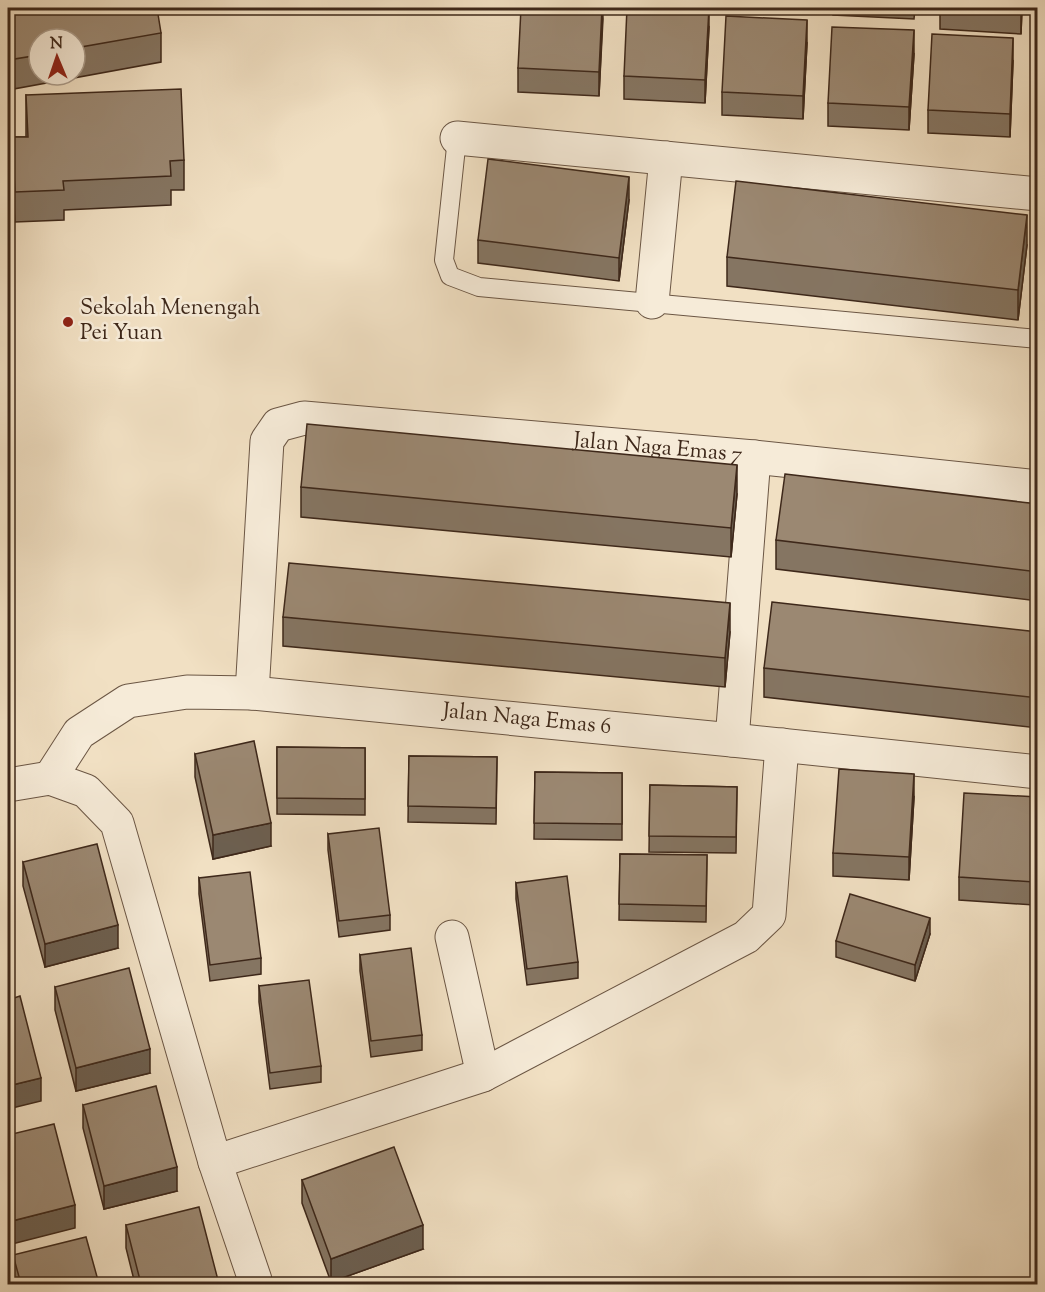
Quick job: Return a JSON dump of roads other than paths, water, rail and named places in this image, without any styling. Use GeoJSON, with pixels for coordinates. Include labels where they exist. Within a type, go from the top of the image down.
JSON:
{"type":"FeatureCollection","features":[{"type":"Feature","properties":{"kind":"street"},"geometry":{"type":"LineString","coordinates":[[457,138],[1038,194]]}},
{"type":"Feature","properties":{"kind":"street"},"geometry":{"type":"LineString","coordinates":[[652,302],[666,158]]}},
{"type":"Feature","properties":{"kind":"street","name":"Jalan Naga Emas 7"},"geometry":{"type":"LineString","coordinates":[[252,693],[267,441],[278,425],[304,418],[754,457],[1038,487]]}},
{"type":"Feature","properties":{"kind":"street"},"geometry":{"type":"LineString","coordinates":[[732,740],[754,457]]}},
{"type":"Feature","properties":{"kind":"street","name":"Jalan Naga Emas 6"},"geometry":{"type":"LineString","coordinates":[[50,778],[79,733],[128,701],[187,692],[252,693],[1038,772]]}},
{"type":"Feature","properties":{"kind":"street"},"geometry":{"type":"LineString","coordinates":[[215,1162],[483,1075],[746,938],[770,915],[782,745]]}},
{"type":"Feature","properties":{"kind":"street"},"geometry":{"type":"LineString","coordinates":[[8,784],[50,778],[86,791],[117,823],[215,1162],[255,1280]]}},
{"type":"Feature","properties":{"kind":"street"},"geometry":{"type":"LineString","coordinates":[[452,937],[483,1075]]}},
{"type":"Feature","properties":{"kind":"lane"},"geometry":{"type":"LineString","coordinates":[[457,138],[444,260],[450,276],[479,287],[1038,339]]}},
{"type":"Feature","properties":{"kind":"place","name":"Sekolah Menengah Pei Yuan"},"geometry":{"type":"Point","coordinates":[68,322]}}]}
